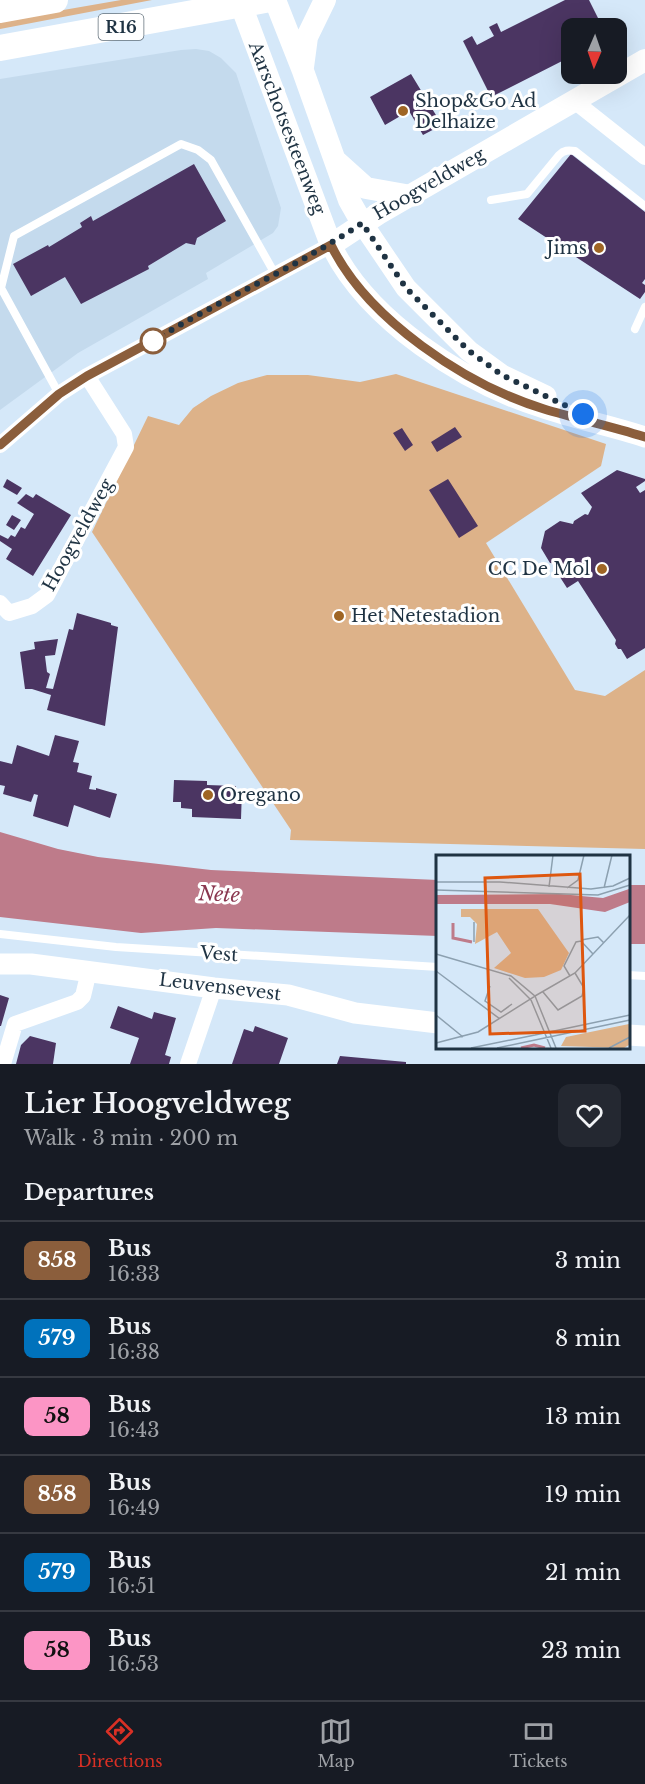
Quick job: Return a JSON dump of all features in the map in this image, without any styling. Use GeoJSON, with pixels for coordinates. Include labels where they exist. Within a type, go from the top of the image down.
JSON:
{"type":"FeatureCollection","features":[{"type":"Feature","properties":{"kind":"main road"},"geometry":{"type":"LineString","coordinates":[[0,10],[55,0]]}},
{"type":"Feature","properties":{"kind":"main road","name":"Aarschotsesteenweg"},"geometry":{"type":"LineString","coordinates":[[275,0],[349,200],[362,223]]}},
{"type":"Feature","properties":{"kind":"main road"},"geometry":{"type":"LineString","coordinates":[[303,71],[307,37],[325,0]]}},
{"type":"Feature","properties":{"kind":"main road","name":"Aarschotsesteenweg"},"geometry":{"type":"LineString","coordinates":[[249,2],[331,245]]}},
{"type":"Feature","properties":{"kind":"main road","name":"R16"},"geometry":{"type":"LineString","coordinates":[[0,48],[249,2]]}},
{"type":"Feature","properties":{"kind":"main road","name":"Hoogveldweg"},"geometry":{"type":"LineString","coordinates":[[331,245],[362,223],[645,60]]}},
{"type":"Feature","properties":{"kind":"main road"},"geometry":{"type":"LineString","coordinates":[[334,160],[366,188],[411,196]]}},
{"type":"Feature","properties":{"kind":"street"},"geometry":{"type":"LineString","coordinates":[[573,100],[645,157]]}},
{"type":"Feature","properties":{"kind":"street","name":"Aarschotsesteenweg"},"geometry":{"type":"LineString","coordinates":[[362,223],[406,288],[469,351],[502,375],[603,424]]}},
{"type":"Feature","properties":{"kind":"street","name":"Hoogveldweg"},"geometry":{"type":"LineString","coordinates":[[0,445],[59,394],[87,376],[331,245]]}},
{"type":"Feature","properties":{"kind":"street","name":"Aarschotsesteenweg"},"geometry":{"type":"LineString","coordinates":[[331,245],[340,265],[372,303],[392,322],[439,358],[493,389],[543,408],[645,437]]}},
{"type":"Feature","properties":{"kind":"street","name":"Hoogveldweg"},"geometry":{"type":"LineString","coordinates":[[3,610],[32,606],[47,595],[126,447],[124,434],[87,376]]}},
{"type":"Feature","properties":{"kind":"street","name":"Leuvensevest"},"geometry":{"type":"LineString","coordinates":[[0,964],[31,964],[89,970],[214,988],[288,995],[355,1013],[436,1023]]}},
{"type":"Feature","properties":{"kind":"street"},"geometry":{"type":"LineString","coordinates":[[3,1064],[15,1024],[77,1002],[83,996],[89,970]]}},
{"type":"Feature","properties":{"kind":"street"},"geometry":{"type":"LineString","coordinates":[[188,1064],[214,988]]}},
{"type":"Feature","properties":{"kind":"street"},"geometry":{"type":"LineString","coordinates":[[630,1035],[645,1036]]}},
{"type":"Feature","properties":{"kind":"lane"},"geometry":{"type":"LineString","coordinates":[[59,394],[1,288],[14,236],[181,144],[198,150],[211,160],[275,274]]}},
{"type":"Feature","properties":{"kind":"lane"},"geometry":{"type":"LineString","coordinates":[[491,200],[527,194],[559,155],[563,151],[570,150],[575,151],[645,206]]}},
{"type":"Feature","properties":{"kind":"lane"},"geometry":{"type":"LineString","coordinates":[[635,329],[645,307]]}},
{"type":"Feature","properties":{"kind":"lane","name":"Vest"},"geometry":{"type":"LineString","coordinates":[[0,934],[116,947],[436,967]]}},
{"type":"Feature","properties":{"kind":"lane"},"geometry":{"type":"LineString","coordinates":[[630,975],[645,976]]}},
{"type":"Feature","properties":{"kind":"shaded area"},"geometry":{"type":"Polygon","coordinates":[[[121,0],[152,0],[0,29],[0,21],[121,0]]]}},
{"type":"Feature","properties":{"kind":"shaded area"},"geometry":{"type":"Polygon","coordinates":[[[196,49],[209,51],[221,58],[236,73],[281,208],[278,226],[273,233],[206,273],[208,279],[78,353],[0,410],[0,79],[196,49]]]}},
{"type":"Feature","properties":{"kind":"shaded area","name":"Het Netestadion"},"geometry":{"type":"Polygon","coordinates":[[[396,374],[606,444],[601,466],[486,543],[575,690],[605,696],[645,670],[645,849],[290,840],[291,830],[92,532],[148,416],[179,425],[193,408],[211,396],[238,383],[267,375],[308,375],[360,382],[396,374]]]}},
{"type":"Feature","properties":{"kind":"water","name":"Nete"},"geometry":{"type":"Polygon","coordinates":[[[0,832],[58,849],[98,857],[211,870],[436,880],[436,936],[216,928],[141,933],[0,917],[0,832]]]}},
{"type":"Feature","properties":{"kind":"water"},"geometry":{"type":"Polygon","coordinates":[[[630,885],[645,885],[645,944],[630,944],[630,885]]]}},
{"type":"Feature","properties":{"kind":"building"},"geometry":{"type":"Polygon","coordinates":[[[565,0],[589,0],[598,18],[561,18],[561,62],[491,97],[463,41],[472,36],[477,45],[494,36],[489,27],[497,23],[501,32],[565,0]]]}},
{"type":"Feature","properties":{"kind":"building"},"geometry":{"type":"Polygon","coordinates":[[[411,74],[442,125],[423,135],[409,111],[385,125],[370,97],[411,74]]]}},
{"type":"Feature","properties":{"kind":"building"},"geometry":{"type":"Polygon","coordinates":[[[571,154],[645,212],[645,279],[642,283],[645,285],[645,292],[640,299],[518,219],[571,154]]]}},
{"type":"Feature","properties":{"kind":"building"},"geometry":{"type":"Polygon","coordinates":[[[194,164],[226,221],[197,238],[195,245],[186,243],[148,266],[149,269],[81,304],[65,277],[31,296],[13,264],[48,245],[49,247],[82,227],[80,223],[91,216],[93,221],[194,164]]]}},
{"type":"Feature","properties":{"kind":"building"},"geometry":{"type":"Polygon","coordinates":[[[455,427],[462,437],[437,452],[431,442],[455,427]]]}},
{"type":"Feature","properties":{"kind":"building"},"geometry":{"type":"Polygon","coordinates":[[[402,428],[413,445],[405,451],[393,433],[402,428]]]}},
{"type":"Feature","properties":{"kind":"building","name":"CC De Mol"},"geometry":{"type":"Polygon","coordinates":[[[617,470],[645,479],[636,487],[640,493],[645,490],[645,648],[627,659],[621,649],[618,649],[615,644],[616,640],[578,581],[567,588],[558,574],[560,564],[550,563],[541,548],[545,531],[560,521],[573,524],[585,514],[588,515],[592,507],[581,493],[617,470]]]}},
{"type":"Feature","properties":{"kind":"building"},"geometry":{"type":"Polygon","coordinates":[[[7,479],[22,488],[17,495],[3,487],[7,479]]]}},
{"type":"Feature","properties":{"kind":"building"},"geometry":{"type":"Polygon","coordinates":[[[448,479],[478,526],[459,538],[429,490],[448,479]]]}},
{"type":"Feature","properties":{"kind":"building"},"geometry":{"type":"Polygon","coordinates":[[[26,494],[33,498],[36,494],[71,515],[33,576],[6,559],[12,549],[0,541],[0,535],[8,539],[11,535],[15,537],[21,527],[25,529],[34,514],[17,503],[26,494]]]}},
{"type":"Feature","properties":{"kind":"building"},"geometry":{"type":"Polygon","coordinates":[[[12,515],[21,520],[14,530],[6,525],[12,515]]]}},
{"type":"Feature","properties":{"kind":"building"},"geometry":{"type":"Polygon","coordinates":[[[77,613],[118,627],[105,726],[47,710],[51,695],[25,689],[20,652],[35,649],[34,642],[58,639],[55,655],[45,656],[47,672],[50,674],[46,688],[53,689],[69,629],[73,630],[77,613]]]}},
{"type":"Feature","properties":{"kind":"building"},"geometry":{"type":"Polygon","coordinates":[[[55,735],[79,741],[73,762],[79,763],[77,772],[92,776],[89,789],[96,790],[96,788],[117,794],[110,818],[74,805],[68,827],[33,816],[38,795],[34,794],[31,802],[3,794],[5,786],[0,785],[0,761],[12,764],[17,745],[49,756],[55,735]]]}},
{"type":"Feature","properties":{"kind":"building","name":"Oregano"},"geometry":{"type":"Polygon","coordinates":[[[174,780],[207,781],[207,785],[236,786],[236,789],[242,789],[241,819],[192,817],[192,809],[181,808],[181,802],[173,802],[174,780]]]}},
{"type":"Feature","properties":{"kind":"building"},"geometry":{"type":"Polygon","coordinates":[[[0,995],[9,998],[1,1026],[0,1026],[0,995]]]}},
{"type":"Feature","properties":{"kind":"building"},"geometry":{"type":"Polygon","coordinates":[[[118,1006],[152,1019],[154,1012],[176,1018],[165,1055],[171,1057],[169,1064],[130,1064],[139,1038],[110,1028],[118,1006]]]}},
{"type":"Feature","properties":{"kind":"building"},"geometry":{"type":"Polygon","coordinates":[[[255,1026],[288,1038],[279,1064],[232,1064],[244,1029],[253,1032],[255,1026]]]}},
{"type":"Feature","properties":{"kind":"building"},"geometry":{"type":"Polygon","coordinates":[[[30,1036],[56,1043],[53,1064],[16,1064],[21,1045],[30,1036]]]}},
{"type":"Feature","properties":{"kind":"building"},"geometry":{"type":"Polygon","coordinates":[[[340,1056],[406,1062],[406,1064],[337,1064],[340,1056]]]}},
{"type":"Feature","properties":{"kind":"bus line","name":"858"},"geometry":{"type":"LineString","coordinates":[[0,445],[59,394],[87,376],[331,245],[340,265],[372,303],[392,322],[439,358],[493,389],[543,408],[645,437]]}},
{"type":"Feature","properties":{"kind":"place","name":"Shop&Go Ad Delhaize"},"geometry":{"type":"Point","coordinates":[403,111]}},
{"type":"Feature","properties":{"kind":"place","name":"Jims"},"geometry":{"type":"Point","coordinates":[599,248]}},
{"type":"Feature","properties":{"kind":"place","name":"CC De Mol"},"geometry":{"type":"Point","coordinates":[602,569]}},
{"type":"Feature","properties":{"kind":"place","name":"Het Netestadion"},"geometry":{"type":"Point","coordinates":[339,616]}},
{"type":"Feature","properties":{"kind":"place","name":"Oregano"},"geometry":{"type":"Point","coordinates":[208,795]}},
{"type":"Feature","properties":{"kind":"route"},"geometry":{"type":"LineString","coordinates":[[153,341],[316,254],[362,223],[406,288],[469,351],[502,375],[583,414]]}}]}
